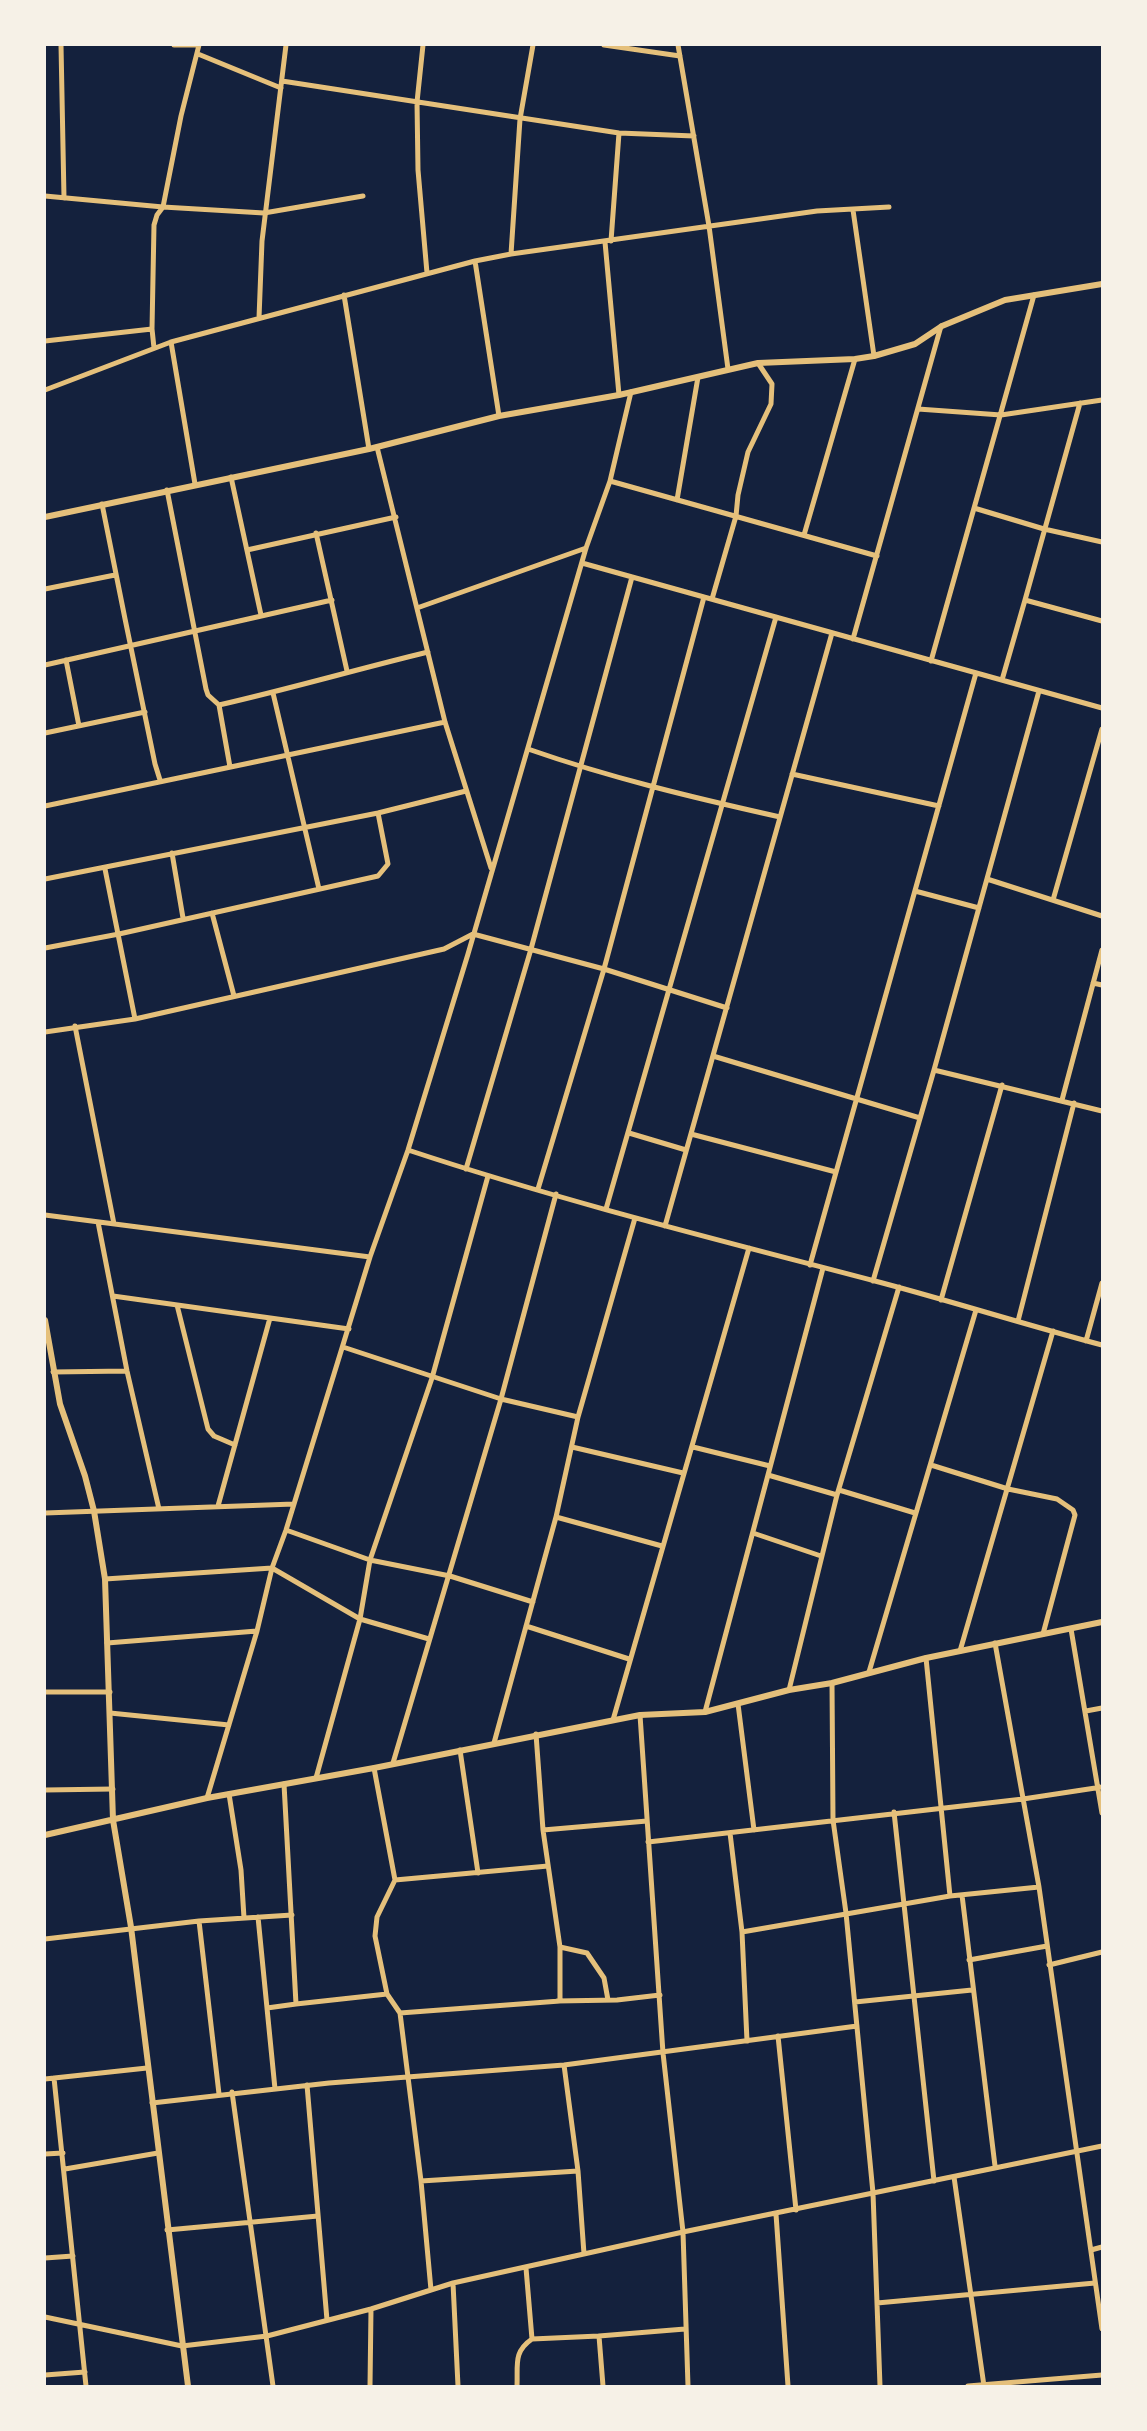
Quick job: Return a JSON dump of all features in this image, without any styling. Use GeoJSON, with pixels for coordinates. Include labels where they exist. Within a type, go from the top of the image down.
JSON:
{"type":"FeatureCollection","features":[{"type":"Feature","properties":{"kind":"street"},"geometry":{"type":"LineString","coordinates":[[61,45],[64,198]]}},
{"type":"Feature","properties":{"kind":"street"},"geometry":{"type":"LineString","coordinates":[[154,348],[152,328],[154,225],[163,207],[181,116],[200,45],[174,45]]}},
{"type":"Feature","properties":{"kind":"street"},"geometry":{"type":"LineString","coordinates":[[259,318],[264,213],[286,45]]}},
{"type":"Feature","properties":{"kind":"street"},"geometry":{"type":"LineString","coordinates":[[423,45],[417,102],[418,170],[427,273]]}},
{"type":"Feature","properties":{"kind":"street"},"geometry":{"type":"LineString","coordinates":[[511,254],[520,119],[533,45]]}},
{"type":"Feature","properties":{"kind":"street"},"geometry":{"type":"LineString","coordinates":[[604,45],[680,56]]}},
{"type":"Feature","properties":{"kind":"street"},"geometry":{"type":"LineString","coordinates":[[678,45],[709,226],[728,369]]}},
{"type":"Feature","properties":{"kind":"street"},"geometry":{"type":"LineString","coordinates":[[198,54],[281,84],[619,133],[694,136]]}},
{"type":"Feature","properties":{"kind":"street"},"geometry":{"type":"LineString","coordinates":[[618,394],[608,242],[619,133]]}},
{"type":"Feature","properties":{"kind":"street"},"geometry":{"type":"LineString","coordinates":[[45,196],[163,207],[264,213],[363,196]]}},
{"type":"Feature","properties":{"kind":"street"},"geometry":{"type":"LineString","coordinates":[[45,390],[171,342],[475,261],[817,211],[890,207]]}},
{"type":"Feature","properties":{"kind":"street"},"geometry":{"type":"LineString","coordinates":[[853,210],[874,356]]}},
{"type":"Feature","properties":{"kind":"street"},"geometry":{"type":"LineString","coordinates":[[475,261],[499,416]]}},
{"type":"Feature","properties":{"kind":"street"},"geometry":{"type":"LineString","coordinates":[[45,516],[195,483],[369,449],[499,416],[631,392],[758,363],[874,356],[915,344],[942,326],[1005,300],[1102,284]]}},
{"type":"Feature","properties":{"kind":"street"},"geometry":{"type":"LineString","coordinates":[[344,295],[369,449]]}},
{"type":"Feature","properties":{"kind":"street"},"geometry":{"type":"LineString","coordinates":[[931,661],[1034,295]]}},
{"type":"Feature","properties":{"kind":"street"},"geometry":{"type":"LineString","coordinates":[[853,639],[942,326]]}},
{"type":"Feature","properties":{"kind":"street"},"geometry":{"type":"LineString","coordinates":[[45,341],[152,328]]}},
{"type":"Feature","properties":{"kind":"street"},"geometry":{"type":"LineString","coordinates":[[171,342],[195,483]]}},
{"type":"Feature","properties":{"kind":"street"},"geometry":{"type":"LineString","coordinates":[[804,535],[855,358]]}},
{"type":"Feature","properties":{"kind":"street"},"geometry":{"type":"LineString","coordinates":[[712,599],[736,516],[738,495],[748,452],[771,404],[772,384],[758,363]]}},
{"type":"Feature","properties":{"kind":"street"},"geometry":{"type":"LineString","coordinates":[[677,500],[698,377]]}},
{"type":"Feature","properties":{"kind":"street"},"geometry":{"type":"LineString","coordinates":[[207,1798],[257,1631],[272,1568],[286,1530],[370,1257],[408,1150],[586,548],[610,481],[631,392]]}},
{"type":"Feature","properties":{"kind":"street"},"geometry":{"type":"LineString","coordinates":[[918,409],[1001,415],[1102,400]]}},
{"type":"Feature","properties":{"kind":"street"},"geometry":{"type":"LineString","coordinates":[[1002,680],[1080,403]]}},
{"type":"Feature","properties":{"kind":"street"},"geometry":{"type":"LineString","coordinates":[[377,447],[446,722],[491,869]]}},
{"type":"Feature","properties":{"kind":"street"},"geometry":{"type":"LineString","coordinates":[[231,477],[261,615]]}},
{"type":"Feature","properties":{"kind":"street"},"geometry":{"type":"LineString","coordinates":[[610,481],[877,555]]}},
{"type":"Feature","properties":{"kind":"street"},"geometry":{"type":"LineString","coordinates":[[167,490],[206,689],[208,695],[219,705],[230,766]]}},
{"type":"Feature","properties":{"kind":"street"},"geometry":{"type":"LineString","coordinates":[[102,504],[154,764],[160,780]]}},
{"type":"Feature","properties":{"kind":"street"},"geometry":{"type":"LineString","coordinates":[[974,508],[1044,529],[1102,542]]}},
{"type":"Feature","properties":{"kind":"street"},"geometry":{"type":"LineString","coordinates":[[248,550],[396,517]]}},
{"type":"Feature","properties":{"kind":"street"},"geometry":{"type":"LineString","coordinates":[[316,533],[347,671]]}},
{"type":"Feature","properties":{"kind":"street"},"geometry":{"type":"LineString","coordinates":[[417,608],[586,548]]}},
{"type":"Feature","properties":{"kind":"street"},"geometry":{"type":"LineString","coordinates":[[582,563],[1102,708]]}},
{"type":"Feature","properties":{"kind":"street"},"geometry":{"type":"LineString","coordinates":[[45,589],[116,575]]}},
{"type":"Feature","properties":{"kind":"street"},"geometry":{"type":"LineString","coordinates":[[465,1169],[531,949],[632,577]]}},
{"type":"Feature","properties":{"kind":"street"},"geometry":{"type":"LineString","coordinates":[[538,1189],[604,969],[704,597]]}},
{"type":"Feature","properties":{"kind":"street"},"geometry":{"type":"LineString","coordinates":[[45,665],[332,600]]}},
{"type":"Feature","properties":{"kind":"street"},"geometry":{"type":"LineString","coordinates":[[1025,600],[1102,621]]}},
{"type":"Feature","properties":{"kind":"street"},"geometry":{"type":"LineString","coordinates":[[606,1209],[724,805],[776,617]]}},
{"type":"Feature","properties":{"kind":"street"},"geometry":{"type":"LineString","coordinates":[[665,1226],[832,633]]}},
{"type":"Feature","properties":{"kind":"street"},"geometry":{"type":"LineString","coordinates":[[219,705],[428,652]]}},
{"type":"Feature","properties":{"kind":"street"},"geometry":{"type":"LineString","coordinates":[[66,660],[78,726]]}},
{"type":"Feature","properties":{"kind":"street"},"geometry":{"type":"LineString","coordinates":[[810,1265],[976,673]]}},
{"type":"Feature","properties":{"kind":"street"},"geometry":{"type":"LineString","coordinates":[[873,1281],[1039,691]]}},
{"type":"Feature","properties":{"kind":"street"},"geometry":{"type":"LineString","coordinates":[[273,693],[319,889]]}},
{"type":"Feature","properties":{"kind":"street"},"geometry":{"type":"LineString","coordinates":[[45,733],[145,712]]}},
{"type":"Feature","properties":{"kind":"street"},"geometry":{"type":"LineString","coordinates":[[45,806],[160,780],[446,722]]}},
{"type":"Feature","properties":{"kind":"street"},"geometry":{"type":"LineString","coordinates":[[1053,900],[1102,729]]}},
{"type":"Feature","properties":{"kind":"street"},"geometry":{"type":"LineString","coordinates":[[528,749],[651,788],[780,817]]}},
{"type":"Feature","properties":{"kind":"street"},"geometry":{"type":"LineString","coordinates":[[792,774],[939,806]]}},
{"type":"Feature","properties":{"kind":"street"},"geometry":{"type":"LineString","coordinates":[[45,879],[378,813],[466,791]]}},
{"type":"Feature","properties":{"kind":"street"},"geometry":{"type":"LineString","coordinates":[[45,948],[119,934],[378,876],[384,872],[388,864],[378,813]]}},
{"type":"Feature","properties":{"kind":"street"},"geometry":{"type":"LineString","coordinates":[[172,853],[183,918]]}},
{"type":"Feature","properties":{"kind":"street"},"geometry":{"type":"LineString","coordinates":[[105,868],[135,1019]]}},
{"type":"Feature","properties":{"kind":"street"},"geometry":{"type":"LineString","coordinates":[[987,879],[1102,915]]}},
{"type":"Feature","properties":{"kind":"street"},"geometry":{"type":"LineString","coordinates":[[915,891],[979,908]]}},
{"type":"Feature","properties":{"kind":"street"},"geometry":{"type":"LineString","coordinates":[[212,913],[234,996]]}},
{"type":"Feature","properties":{"kind":"street"},"geometry":{"type":"LineString","coordinates":[[45,1032],[135,1019],[444,949],[473,934],[604,969],[726,1008]]}},
{"type":"Feature","properties":{"kind":"street"},"geometry":{"type":"LineString","coordinates":[[1062,1100],[1102,950]]}},
{"type":"Feature","properties":{"kind":"street"},"geometry":{"type":"LineString","coordinates":[[1093,982],[1102,985]]}},
{"type":"Feature","properties":{"kind":"street"},"geometry":{"type":"LineString","coordinates":[[75,1026],[114,1224]]}},
{"type":"Feature","properties":{"kind":"street"},"geometry":{"type":"LineString","coordinates":[[713,1056],[920,1118]]}},
{"type":"Feature","properties":{"kind":"street"},"geometry":{"type":"LineString","coordinates":[[934,1070],[1102,1111]]}},
{"type":"Feature","properties":{"kind":"street"},"geometry":{"type":"LineString","coordinates":[[941,1300],[1002,1085]]}},
{"type":"Feature","properties":{"kind":"street"},"geometry":{"type":"LineString","coordinates":[[1018,1321],[1074,1103]]}},
{"type":"Feature","properties":{"kind":"street"},"geometry":{"type":"LineString","coordinates":[[629,1133],[686,1150]]}},
{"type":"Feature","properties":{"kind":"street"},"geometry":{"type":"LineString","coordinates":[[691,1134],[836,1172]]}},
{"type":"Feature","properties":{"kind":"street"},"geometry":{"type":"LineString","coordinates":[[408,1150],[488,1176],[635,1218],[898,1287],[1102,1345]]}},
{"type":"Feature","properties":{"kind":"street"},"geometry":{"type":"LineString","coordinates":[[316,1778],[360,1619],[370,1560],[432,1378],[488,1176]]}},
{"type":"Feature","properties":{"kind":"street"},"geometry":{"type":"LineString","coordinates":[[393,1763],[501,1399],[556,1194]]}},
{"type":"Feature","properties":{"kind":"street"},"geometry":{"type":"LineString","coordinates":[[45,1215],[370,1257]]}},
{"type":"Feature","properties":{"kind":"street"},"geometry":{"type":"LineString","coordinates":[[494,1743],[556,1516],[578,1417],[635,1218]]}},
{"type":"Feature","properties":{"kind":"street"},"geometry":{"type":"LineString","coordinates":[[98,1222],[127,1371],[159,1509]]}},
{"type":"Feature","properties":{"kind":"street"},"geometry":{"type":"LineString","coordinates":[[614,1720],[629,1659],[683,1473],[693,1447],[749,1248]]}},
{"type":"Feature","properties":{"kind":"street"},"geometry":{"type":"LineString","coordinates":[[705,1712],[823,1268]]}},
{"type":"Feature","properties":{"kind":"street"},"geometry":{"type":"LineString","coordinates":[[1086,1341],[1102,1283]]}},
{"type":"Feature","properties":{"kind":"street"},"geometry":{"type":"LineString","coordinates":[[789,1690],[838,1493],[898,1287]]}},
{"type":"Feature","properties":{"kind":"street"},"geometry":{"type":"LineString","coordinates":[[113,1296],[349,1329]]}},
{"type":"Feature","properties":{"kind":"street"},"geometry":{"type":"LineString","coordinates":[[177,1305],[208,1429],[214,1436],[235,1445]]}},
{"type":"Feature","properties":{"kind":"street"},"geometry":{"type":"LineString","coordinates":[[869,1672],[976,1310]]}},
{"type":"Feature","properties":{"kind":"street"},"geometry":{"type":"LineString","coordinates":[[218,1506],[270,1318]]}},
{"type":"Feature","properties":{"kind":"street"},"geometry":{"type":"LineString","coordinates":[[45,1320],[60,1404],[85,1476],[94,1511],[105,1580],[113,1820],[131,1927],[188,2386]]}},
{"type":"Feature","properties":{"kind":"street"},"geometry":{"type":"LineString","coordinates":[[960,1651],[1053,1331]]}},
{"type":"Feature","properties":{"kind":"street"},"geometry":{"type":"LineString","coordinates":[[343,1347],[501,1399],[578,1417]]}},
{"type":"Feature","properties":{"kind":"street"},"geometry":{"type":"LineString","coordinates":[[53,1372],[127,1371]]}},
{"type":"Feature","properties":{"kind":"street"},"geometry":{"type":"LineString","coordinates":[[572,1447],[683,1473]]}},
{"type":"Feature","properties":{"kind":"street"},"geometry":{"type":"LineString","coordinates":[[693,1447],[770,1466]]}},
{"type":"Feature","properties":{"kind":"street"},"geometry":{"type":"LineString","coordinates":[[931,1465],[1008,1489],[1057,1499],[1073,1510],[1075,1515],[1043,1634]]}},
{"type":"Feature","properties":{"kind":"street"},"geometry":{"type":"LineString","coordinates":[[768,1475],[915,1513]]}},
{"type":"Feature","properties":{"kind":"street"},"geometry":{"type":"LineString","coordinates":[[45,1513],[294,1504]]}},
{"type":"Feature","properties":{"kind":"street"},"geometry":{"type":"LineString","coordinates":[[556,1516],[662,1546]]}},
{"type":"Feature","properties":{"kind":"street"},"geometry":{"type":"LineString","coordinates":[[286,1530],[370,1560],[450,1576],[533,1602]]}},
{"type":"Feature","properties":{"kind":"street"},"geometry":{"type":"LineString","coordinates":[[753,1533],[821,1556]]}},
{"type":"Feature","properties":{"kind":"street"},"geometry":{"type":"LineString","coordinates":[[105,1580],[272,1568],[360,1619],[429,1639]]}},
{"type":"Feature","properties":{"kind":"street"},"geometry":{"type":"LineString","coordinates":[[45,1835],[207,1798],[374,1768],[640,1714],[705,1712],[789,1690],[832,1683],[926,1658],[1102,1622]]}},
{"type":"Feature","properties":{"kind":"street"},"geometry":{"type":"LineString","coordinates":[[526,1626],[629,1659]]}},
{"type":"Feature","properties":{"kind":"street"},"geometry":{"type":"LineString","coordinates":[[1071,1629],[1100,1788],[1102,1813]]}},
{"type":"Feature","properties":{"kind":"street"},"geometry":{"type":"LineString","coordinates":[[107,1643],[257,1631]]}},
{"type":"Feature","properties":{"kind":"street"},"geometry":{"type":"LineString","coordinates":[[995,1643],[1039,1887],[1095,2283],[1100,2297],[1102,2329]]}},
{"type":"Feature","properties":{"kind":"street"},"geometry":{"type":"LineString","coordinates":[[926,1658],[950,1896]]}},
{"type":"Feature","properties":{"kind":"street"},"geometry":{"type":"LineString","coordinates":[[832,1683],[833,1820],[846,1913],[873,2193],[880,2386]]}},
{"type":"Feature","properties":{"kind":"street"},"geometry":{"type":"LineString","coordinates":[[45,1692],[110,1692]]}},
{"type":"Feature","properties":{"kind":"street"},"geometry":{"type":"LineString","coordinates":[[738,1704],[754,1830]]}},
{"type":"Feature","properties":{"kind":"street"},"geometry":{"type":"LineString","coordinates":[[1086,1711],[1102,1708]]}},
{"type":"Feature","properties":{"kind":"street"},"geometry":{"type":"LineString","coordinates":[[110,1713],[229,1725]]}},
{"type":"Feature","properties":{"kind":"street"},"geometry":{"type":"LineString","coordinates":[[640,1714],[663,2053],[683,2232],[688,2386]]}},
{"type":"Feature","properties":{"kind":"street"},"geometry":{"type":"LineString","coordinates":[[536,1734],[543,1830],[560,1947],[560,2001]]}},
{"type":"Feature","properties":{"kind":"street"},"geometry":{"type":"LineString","coordinates":[[460,1750],[478,1873]]}},
{"type":"Feature","properties":{"kind":"street"},"geometry":{"type":"LineString","coordinates":[[374,1768],[395,1880],[377,1917],[375,1936],[387,1994],[400,2013],[421,2181],[431,2290]]}},
{"type":"Feature","properties":{"kind":"street"},"geometry":{"type":"LineString","coordinates":[[284,1784],[296,2004]]}},
{"type":"Feature","properties":{"kind":"street"},"geometry":{"type":"LineString","coordinates":[[648,1842],[1100,1788]]}},
{"type":"Feature","properties":{"kind":"street"},"geometry":{"type":"LineString","coordinates":[[45,1790],[113,1789]]}},
{"type":"Feature","properties":{"kind":"street"},"geometry":{"type":"LineString","coordinates":[[229,1794],[241,1869],[244,1918]]}},
{"type":"Feature","properties":{"kind":"street"},"geometry":{"type":"LineString","coordinates":[[894,1812],[934,2181]]}},
{"type":"Feature","properties":{"kind":"street"},"geometry":{"type":"LineString","coordinates":[[543,1830],[647,1821]]}},
{"type":"Feature","properties":{"kind":"street"},"geometry":{"type":"LineString","coordinates":[[730,1833],[742,1932],[747,2042]]}},
{"type":"Feature","properties":{"kind":"street"},"geometry":{"type":"LineString","coordinates":[[395,1880],[548,1866]]}},
{"type":"Feature","properties":{"kind":"street"},"geometry":{"type":"LineString","coordinates":[[742,1932],[950,1896],[1039,1887]]}},
{"type":"Feature","properties":{"kind":"street"},"geometry":{"type":"LineString","coordinates":[[962,1895],[995,2166]]}},
{"type":"Feature","properties":{"kind":"street"},"geometry":{"type":"LineString","coordinates":[[45,1939],[131,1927],[292,1915]]}},
{"type":"Feature","properties":{"kind":"street"},"geometry":{"type":"LineString","coordinates":[[258,1917],[275,2089]]}},
{"type":"Feature","properties":{"kind":"street"},"geometry":{"type":"LineString","coordinates":[[199,1921],[219,2094]]}},
{"type":"Feature","properties":{"kind":"street"},"geometry":{"type":"LineString","coordinates":[[969,1960],[1047,1946]]}},
{"type":"Feature","properties":{"kind":"street"},"geometry":{"type":"LineString","coordinates":[[560,1947],[587,1953],[604,1978],[608,2000]]}},
{"type":"Feature","properties":{"kind":"street"},"geometry":{"type":"LineString","coordinates":[[1049,1965],[1102,1952]]}},
{"type":"Feature","properties":{"kind":"street"},"geometry":{"type":"LineString","coordinates":[[855,2002],[914,1994],[972,1990]]}},
{"type":"Feature","properties":{"kind":"street"},"geometry":{"type":"LineString","coordinates":[[267,2008],[387,1994]]}},
{"type":"Feature","properties":{"kind":"street"},"geometry":{"type":"LineString","coordinates":[[400,2013],[660,1995]]}},
{"type":"Feature","properties":{"kind":"street"},"geometry":{"type":"LineString","coordinates":[[152,2103],[232,2092],[564,2064],[663,2053],[857,2026]]}},
{"type":"Feature","properties":{"kind":"street"},"geometry":{"type":"LineString","coordinates":[[778,2036],[796,2210]]}},
{"type":"Feature","properties":{"kind":"street"},"geometry":{"type":"LineString","coordinates":[[564,2064],[578,2171],[584,2254]]}},
{"type":"Feature","properties":{"kind":"street"},"geometry":{"type":"LineString","coordinates":[[45,2079],[147,2068]]}},
{"type":"Feature","properties":{"kind":"street"},"geometry":{"type":"LineString","coordinates":[[54,2078],[86,2386]]}},
{"type":"Feature","properties":{"kind":"street"},"geometry":{"type":"LineString","coordinates":[[307,2085],[327,2320]]}},
{"type":"Feature","properties":{"kind":"street"},"geometry":{"type":"LineString","coordinates":[[232,2092],[273,2386]]}},
{"type":"Feature","properties":{"kind":"street"},"geometry":{"type":"LineString","coordinates":[[45,2317],[182,2346],[267,2336],[371,2309],[453,2283],[995,2166],[1102,2146]]}},
{"type":"Feature","properties":{"kind":"street"},"geometry":{"type":"LineString","coordinates":[[45,2154],[63,2153]]}},
{"type":"Feature","properties":{"kind":"street"},"geometry":{"type":"LineString","coordinates":[[65,2169],[158,2153]]}},
{"type":"Feature","properties":{"kind":"street"},"geometry":{"type":"LineString","coordinates":[[421,2181],[578,2171]]}},
{"type":"Feature","properties":{"kind":"street"},"geometry":{"type":"LineString","coordinates":[[954,2176],[984,2385]]}},
{"type":"Feature","properties":{"kind":"street"},"geometry":{"type":"LineString","coordinates":[[776,2214],[788,2386]]}},
{"type":"Feature","properties":{"kind":"street"},"geometry":{"type":"LineString","coordinates":[[167,2229],[318,2216]]}},
{"type":"Feature","properties":{"kind":"street"},"geometry":{"type":"LineString","coordinates":[[1091,2250],[1102,2247]]}},
{"type":"Feature","properties":{"kind":"street"},"geometry":{"type":"LineString","coordinates":[[45,2258],[74,2256]]}},
{"type":"Feature","properties":{"kind":"street"},"geometry":{"type":"LineString","coordinates":[[526,2268],[532,2339]]}},
{"type":"Feature","properties":{"kind":"street"},"geometry":{"type":"LineString","coordinates":[[453,2283],[458,2386]]}},
{"type":"Feature","properties":{"kind":"street"},"geometry":{"type":"LineString","coordinates":[[877,2303],[1095,2283]]}},
{"type":"Feature","properties":{"kind":"street"},"geometry":{"type":"LineString","coordinates":[[370,2386],[371,2309]]}},
{"type":"Feature","properties":{"kind":"street"},"geometry":{"type":"LineString","coordinates":[[517,2386],[518,2358],[521,2347],[532,2339],[685,2329]]}},
{"type":"Feature","properties":{"kind":"street"},"geometry":{"type":"LineString","coordinates":[[599,2336],[603,2386]]}},
{"type":"Feature","properties":{"kind":"street"},"geometry":{"type":"LineString","coordinates":[[45,2376],[85,2372]]}},
{"type":"Feature","properties":{"kind":"street"},"geometry":{"type":"LineString","coordinates":[[968,2386],[1102,2375]]}}]}
